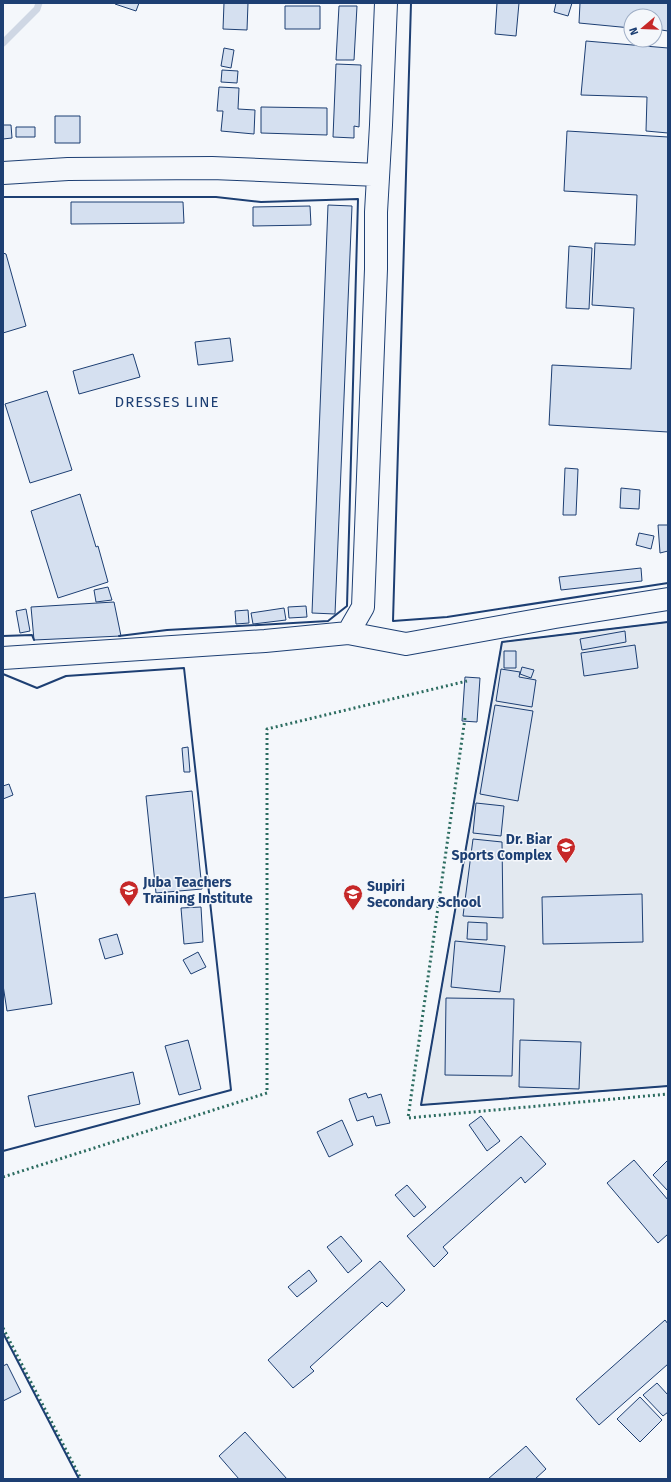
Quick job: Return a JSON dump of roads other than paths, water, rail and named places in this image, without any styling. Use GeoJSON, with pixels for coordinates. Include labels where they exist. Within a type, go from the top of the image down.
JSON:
{"type":"FeatureCollection","features":[{"type":"Feature","properties":{"kind":"street"},"geometry":{"type":"LineString","coordinates":[[348,633],[363,607],[376,275],[376,212],[386,3]]}},
{"type":"Feature","properties":{"kind":"street"},"geometry":{"type":"LineString","coordinates":[[3,173],[68,169],[212,168],[378,175]]}},
{"type":"Feature","properties":{"kind":"street"},"geometry":{"type":"LineString","coordinates":[[3,658],[266,641],[348,633],[406,644],[555,617],[668,599]]}},
{"type":"Feature","properties":{"kind":"waterway"},"geometry":{"type":"LineString","coordinates":[[3,43],[37,9],[39,3]]}},
{"type":"Feature","properties":{"kind":"place","name":"Dr. Biar Sports Complex"},"geometry":{"type":"Point","coordinates":[566,864]}},
{"type":"Feature","properties":{"kind":"place","name":"Juba Teachers Training Institute"},"geometry":{"type":"Point","coordinates":[129,907]}},
{"type":"Feature","properties":{"kind":"place","name":"Supiri Secondary School"},"geometry":{"type":"Point","coordinates":[353,911]}},
{"type":"Feature","properties":{"kind":"district","name":"DRESSES LINE"},"geometry":{"type":"Point","coordinates":[167,402]}}]}
